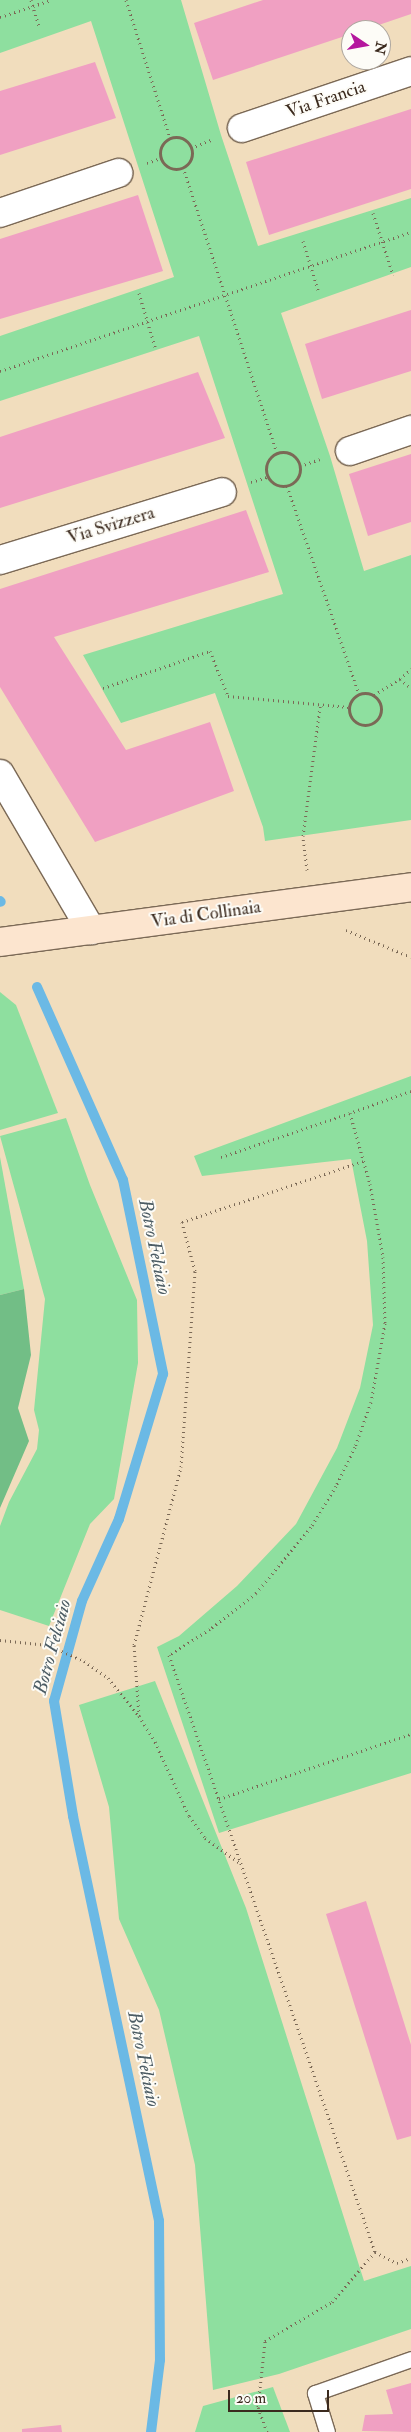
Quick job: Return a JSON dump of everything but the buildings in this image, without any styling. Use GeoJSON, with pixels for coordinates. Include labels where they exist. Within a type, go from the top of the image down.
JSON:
{"type":"FeatureCollection","features":[{"type":"Feature","properties":{"kind":"street","name":"Via Francia"},"geometry":{"type":"LineString","coordinates":[[231,132],[411,71]]}},
{"type":"Feature","properties":{"kind":"street"},"geometry":{"type":"LineString","coordinates":[[0,213],[129,169]]}},
{"type":"Feature","properties":{"kind":"street"},"geometry":{"type":"LineString","coordinates":[[350,451],[411,430]]}},
{"type":"Feature","properties":{"kind":"street","name":"Via Svizzera"},"geometry":{"type":"LineString","coordinates":[[0,560],[222,492]]}},
{"type":"Feature","properties":{"kind":"street"},"geometry":{"type":"LineString","coordinates":[[0,774],[91,930]]}},
{"type":"Feature","properties":{"kind":"street","name":"Via di Collinaia"},"geometry":{"type":"LineString","coordinates":[[0,942],[411,887]]}},
{"type":"Feature","properties":{"kind":"lane"},"geometry":{"type":"LineString","coordinates":[[327,2432],[315,2393],[411,2359]]}},
{"type":"Feature","properties":{"kind":"path"},"geometry":{"type":"LineString","coordinates":[[31,0],[39,27]]}},
{"type":"Feature","properties":{"kind":"path"},"geometry":{"type":"LineString","coordinates":[[0,16],[50,0]]}},
{"type":"Feature","properties":{"kind":"path"},"geometry":{"type":"LineString","coordinates":[[126,0],[170,138]]}},
{"type":"Feature","properties":{"kind":"path"},"geometry":{"type":"LineString","coordinates":[[191,148],[231,132]]}},
{"type":"Feature","properties":{"kind":"path"},"geometry":{"type":"LineString","coordinates":[[180,137],[186,140],[191,148],[192,157],[183,167],[168,166],[161,158],[161,149],[170,138],[180,137]]}},
{"type":"Feature","properties":{"kind":"path"},"geometry":{"type":"LineString","coordinates":[[129,169],[161,158]]}},
{"type":"Feature","properties":{"kind":"path"},"geometry":{"type":"LineString","coordinates":[[183,167],[277,453]]}},
{"type":"Feature","properties":{"kind":"path"},"geometry":{"type":"LineString","coordinates":[[373,213],[393,275]]}},
{"type":"Feature","properties":{"kind":"path"},"geometry":{"type":"LineString","coordinates":[[0,371],[411,232]]}},
{"type":"Feature","properties":{"kind":"path"},"geometry":{"type":"LineString","coordinates":[[303,241],[319,293]]}},
{"type":"Feature","properties":{"kind":"path"},"geometry":{"type":"LineString","coordinates":[[139,293],[156,350]]}},
{"type":"Feature","properties":{"kind":"path"},"geometry":{"type":"LineString","coordinates":[[277,453],[288,453],[294,456],[300,466],[299,476],[287,486],[275,485],[267,477],[265,471],[268,460],[277,453]]}},
{"type":"Feature","properties":{"kind":"path"},"geometry":{"type":"LineString","coordinates":[[300,466],[323,459]]}},
{"type":"Feature","properties":{"kind":"path"},"geometry":{"type":"LineString","coordinates":[[248,483],[267,477]]}},
{"type":"Feature","properties":{"kind":"path"},"geometry":{"type":"LineString","coordinates":[[287,486],[359,694]]}},
{"type":"Feature","properties":{"kind":"path"},"geometry":{"type":"LineString","coordinates":[[103,688],[210,651],[228,696],[320,706],[349,707]]}},
{"type":"Feature","properties":{"kind":"path"},"geometry":{"type":"LineString","coordinates":[[374,695],[382,709],[375,722],[365,725],[355,721],[351,717],[349,707],[352,699],[359,694],[374,695],[400,679],[411,669]]}},
{"type":"Feature","properties":{"kind":"path"},"geometry":{"type":"LineString","coordinates":[[400,679],[411,688]]}},
{"type":"Feature","properties":{"kind":"path"},"geometry":{"type":"LineString","coordinates":[[303,836],[320,706]]}},
{"type":"Feature","properties":{"kind":"path"},"geometry":{"type":"LineString","coordinates":[[346,930],[411,957]]}},
{"type":"Feature","properties":{"kind":"path"},"geometry":{"type":"LineString","coordinates":[[221,1157],[411,1091]]}},
{"type":"Feature","properties":{"kind":"path"},"geometry":{"type":"LineString","coordinates":[[350,1113],[370,1184],[383,1257],[385,1323],[371,1402],[355,1447],[336,1486],[311,1527],[256,1593],[210,1630],[169,1654],[374,2252],[397,2263],[411,2258]]}},
{"type":"Feature","properties":{"kind":"path"},"geometry":{"type":"LineString","coordinates":[[139,1716],[134,1645],[181,1467],[195,1270],[182,1222],[364,1161]]}},
{"type":"Feature","properties":{"kind":"path"},"geometry":{"type":"LineString","coordinates":[[0,1640],[48,1645],[84,1661],[108,1678],[139,1716],[155,1742],[189,1816],[205,1838],[240,1863]]}},
{"type":"Feature","properties":{"kind":"path"},"geometry":{"type":"LineString","coordinates":[[219,1799],[411,1734]]}},
{"type":"Feature","properties":{"kind":"path"},"geometry":{"type":"LineString","coordinates":[[267,2432],[258,2407],[265,2341],[332,2302],[374,2252]]}},
{"type":"Feature","properties":{"kind":"green space"},"geometry":{"type":"Polygon","coordinates":[[[0,0],[181,0],[221,135],[258,246],[411,198],[411,267],[281,313],[330,456],[364,571],[411,555],[411,820],[265,841],[263,827],[215,693],[121,723],[83,655],[283,594],[199,336],[0,401],[0,336],[174,277],[91,21],[0,53],[0,0]]]}},
{"type":"Feature","properties":{"kind":"green space"},"geometry":{"type":"Polygon","coordinates":[[[0,992],[16,1005],[58,1113],[0,1130],[0,992]]]}},
{"type":"Feature","properties":{"kind":"green space"},"geometry":{"type":"Polygon","coordinates":[[[411,1076],[411,1773],[219,1833],[157,1647],[179,1636],[237,1586],[296,1524],[337,1448],[360,1388],[373,1325],[367,1241],[351,1159],[202,1176],[194,1156],[411,1076]]]}},
{"type":"Feature","properties":{"kind":"green space"},"geometry":{"type":"Polygon","coordinates":[[[66,1118],[90,1185],[137,1300],[138,1363],[114,1499],[90,1524],[49,1626],[0,1610],[0,1526],[9,1502],[37,1449],[39,1430],[34,1410],[45,1299],[0,1136],[66,1118]]]}},
{"type":"Feature","properties":{"kind":"green space"},"geometry":{"type":"Polygon","coordinates":[[[0,1157],[24,1289],[0,1295],[0,1157]]]}},
{"type":"Feature","properties":{"kind":"green space"},"geometry":{"type":"Polygon","coordinates":[[[24,1289],[31,1355],[18,1408],[29,1441],[0,1508],[0,1295],[24,1289]]]}},
{"type":"Feature","properties":{"kind":"green space"},"geometry":{"type":"Polygon","coordinates":[[[155,1681],[246,1908],[364,2281],[411,2266],[411,2329],[279,2374],[213,2390],[195,2165],[159,2010],[119,1919],[109,1807],[79,1705],[155,1681]]]}},
{"type":"Feature","properties":{"kind":"green space"},"geometry":{"type":"Polygon","coordinates":[[[273,2387],[290,2432],[195,2432],[203,2406],[273,2387]]]}},
{"type":"Feature","properties":{"kind":"waterway","name":"Botro Felciaio"},"geometry":{"type":"LineString","coordinates":[[37,987],[123,1180],[163,1374],[119,1519],[82,1601],[54,1701],[73,1816],[159,2221],[160,2360],[151,2432]]}}]}
